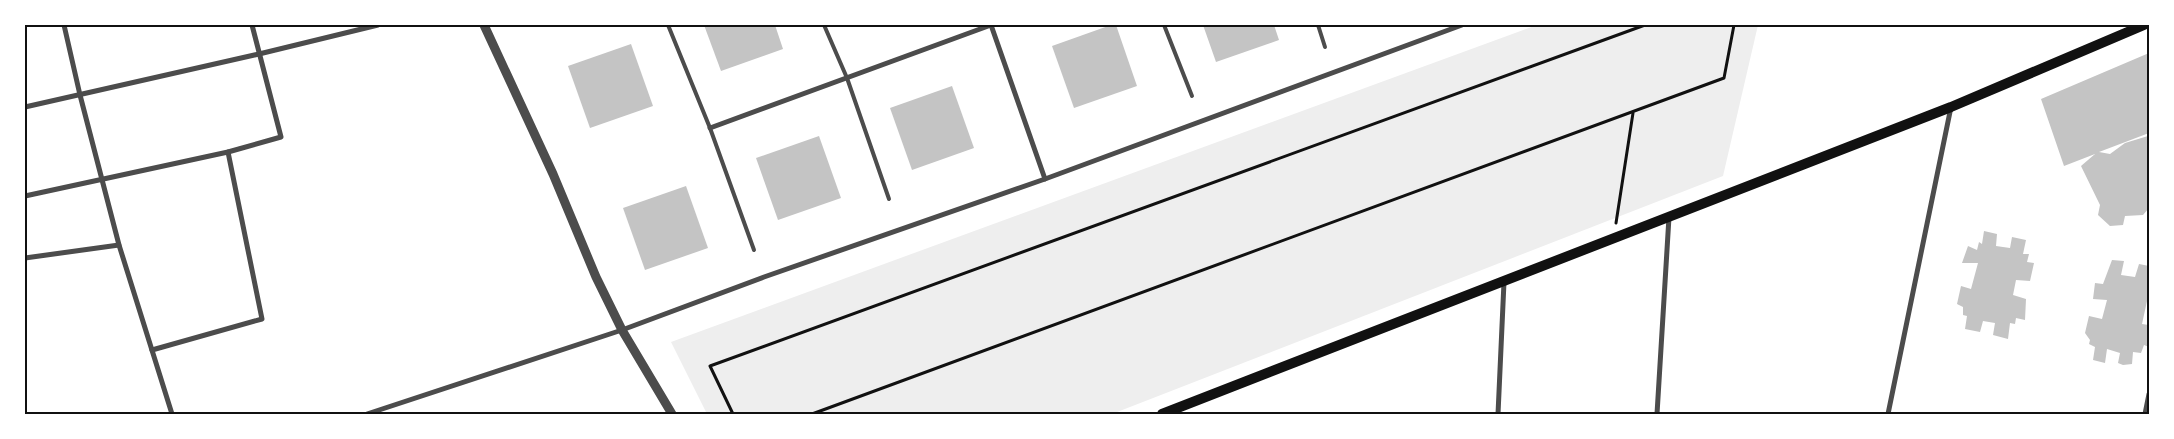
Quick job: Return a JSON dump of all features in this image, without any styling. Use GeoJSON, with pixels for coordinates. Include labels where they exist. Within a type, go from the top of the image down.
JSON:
{"type":"FeatureCollection","features":[{"type":"Feature","properties":{"kind":"main road"},"geometry":{"type":"LineString","coordinates":[[1162,414],[1951,107],[2144,25]]}},
{"type":"Feature","properties":{"kind":"street"},"geometry":{"type":"LineString","coordinates":[[64,25],[119,245],[172,414]]}},
{"type":"Feature","properties":{"kind":"street"},"geometry":{"type":"LineString","coordinates":[[25,196],[228,152],[281,137],[252,25]]}},
{"type":"Feature","properties":{"kind":"street"},"geometry":{"type":"LineString","coordinates":[[25,107],[378,25]]}},
{"type":"Feature","properties":{"kind":"street"},"geometry":{"type":"LineString","coordinates":[[484,25],[622,330],[672,414]]}},
{"type":"Feature","properties":{"kind":"street"},"geometry":{"type":"LineString","coordinates":[[710,128],[991,25],[1045,179]]}},
{"type":"Feature","properties":{"kind":"street"},"geometry":{"type":"LineString","coordinates":[[368,414],[622,330],[773,274],[1045,179],[1462,25]]}},
{"type":"Feature","properties":{"kind":"street"},"geometry":{"type":"LineString","coordinates":[[1888,414],[1951,107]]}},
{"type":"Feature","properties":{"kind":"street"},"geometry":{"type":"LineString","coordinates":[[152,350],[262,319],[228,152]]}},
{"type":"Feature","properties":{"kind":"street"},"geometry":{"type":"LineString","coordinates":[[1657,414],[1670,216]]}},
{"type":"Feature","properties":{"kind":"street"},"geometry":{"type":"LineString","coordinates":[[25,258],[119,245]]}},
{"type":"Feature","properties":{"kind":"street"},"geometry":{"type":"LineString","coordinates":[[1498,414],[1504,282]]}},
{"type":"Feature","properties":{"kind":"street"},"geometry":{"type":"LineString","coordinates":[[2145,414],[2149,394]]}},
{"type":"Feature","properties":{"kind":"lane"},"geometry":{"type":"LineString","coordinates":[[668,25],[710,128],[754,250]]}},
{"type":"Feature","properties":{"kind":"lane"},"geometry":{"type":"LineString","coordinates":[[824,25],[847,78],[889,199]]}},
{"type":"Feature","properties":{"kind":"lane"},"geometry":{"type":"LineString","coordinates":[[1164,25],[1192,96]]}},
{"type":"Feature","properties":{"kind":"lane"},"geometry":{"type":"LineString","coordinates":[[1318,25],[1325,47]]}},
{"type":"Feature","properties":{"kind":"path"},"geometry":{"type":"LineString","coordinates":[[733,414],[710,366],[1645,25]]}},
{"type":"Feature","properties":{"kind":"path"},"geometry":{"type":"LineString","coordinates":[[812,414],[1724,78],[1734,25]]}},
{"type":"Feature","properties":{"kind":"path"},"geometry":{"type":"LineString","coordinates":[[1614,238],[1633,112]]}},
{"type":"Feature","properties":{"kind":"shaded area"},"geometry":{"type":"Polygon","coordinates":[[[1537,25],[1758,25],[1723,176],[1112,414],[707,414],[671,342],[1537,25]]]}},
{"type":"Feature","properties":{"kind":"building"},"geometry":{"type":"Polygon","coordinates":[[[704,25],[775,25],[783,49],[721,71],[704,25]]]}},
{"type":"Feature","properties":{"kind":"building"},"geometry":{"type":"Polygon","coordinates":[[[1111,25],[1116,25],[1137,86],[1074,108],[1052,46],[1111,25]]]}},
{"type":"Feature","properties":{"kind":"building"},"geometry":{"type":"Polygon","coordinates":[[[1203,25],[1274,25],[1279,40],[1216,62],[1203,25]]]}},
{"type":"Feature","properties":{"kind":"building"},"geometry":{"type":"Polygon","coordinates":[[[631,44],[653,106],[590,128],[568,66],[631,44]]]}},
{"type":"Feature","properties":{"kind":"building"},"geometry":{"type":"Polygon","coordinates":[[[2149,53],[2149,133],[2099,152],[2110,154],[2125,143],[2148,136],[2149,208],[2143,215],[2125,216],[2123,225],[2110,226],[2098,215],[2100,205],[2081,166],[2095,154],[2064,166],[2041,99],[2149,53]]]}},
{"type":"Feature","properties":{"kind":"building"},"geometry":{"type":"Polygon","coordinates":[[[952,86],[974,148],[912,170],[890,108],[952,86]]]}},
{"type":"Feature","properties":{"kind":"building"},"geometry":{"type":"Polygon","coordinates":[[[819,136],[841,198],[778,220],[756,158],[819,136]]]}},
{"type":"Feature","properties":{"kind":"building"},"geometry":{"type":"Polygon","coordinates":[[[686,186],[708,248],[645,270],[623,208],[686,186]]]}},
{"type":"Feature","properties":{"kind":"building"},"geometry":{"type":"Polygon","coordinates":[[[1984,231],[1997,234],[1996,246],[2010,248],[2012,237],[2026,240],[2023,254],[2029,254],[2027,262],[2034,263],[2030,281],[2016,280],[2013,295],[2026,299],[2025,320],[2016,318],[2015,324],[2010,323],[2008,339],[1993,335],[1995,323],[1983,321],[1980,332],[1965,329],[1967,316],[1963,315],[1963,307],[1957,304],[1961,286],[1971,289],[1978,263],[1962,263],[1968,246],[1977,250],[1979,242],[1982,244],[1984,231]]]}},
{"type":"Feature","properties":{"kind":"building"},"geometry":{"type":"Polygon","coordinates":[[[2112,260],[2124,261],[2121,275],[2135,277],[2139,264],[2149,266],[2149,301],[2147,301],[2142,324],[2149,325],[2149,347],[2144,345],[2141,353],[2133,352],[2132,364],[2123,365],[2118,363],[2120,353],[2107,349],[2105,363],[2093,360],[2095,347],[2089,344],[2090,340],[2085,333],[2089,316],[2102,319],[2107,300],[2093,299],[2095,283],[2103,284],[2112,260]]]}}]}
